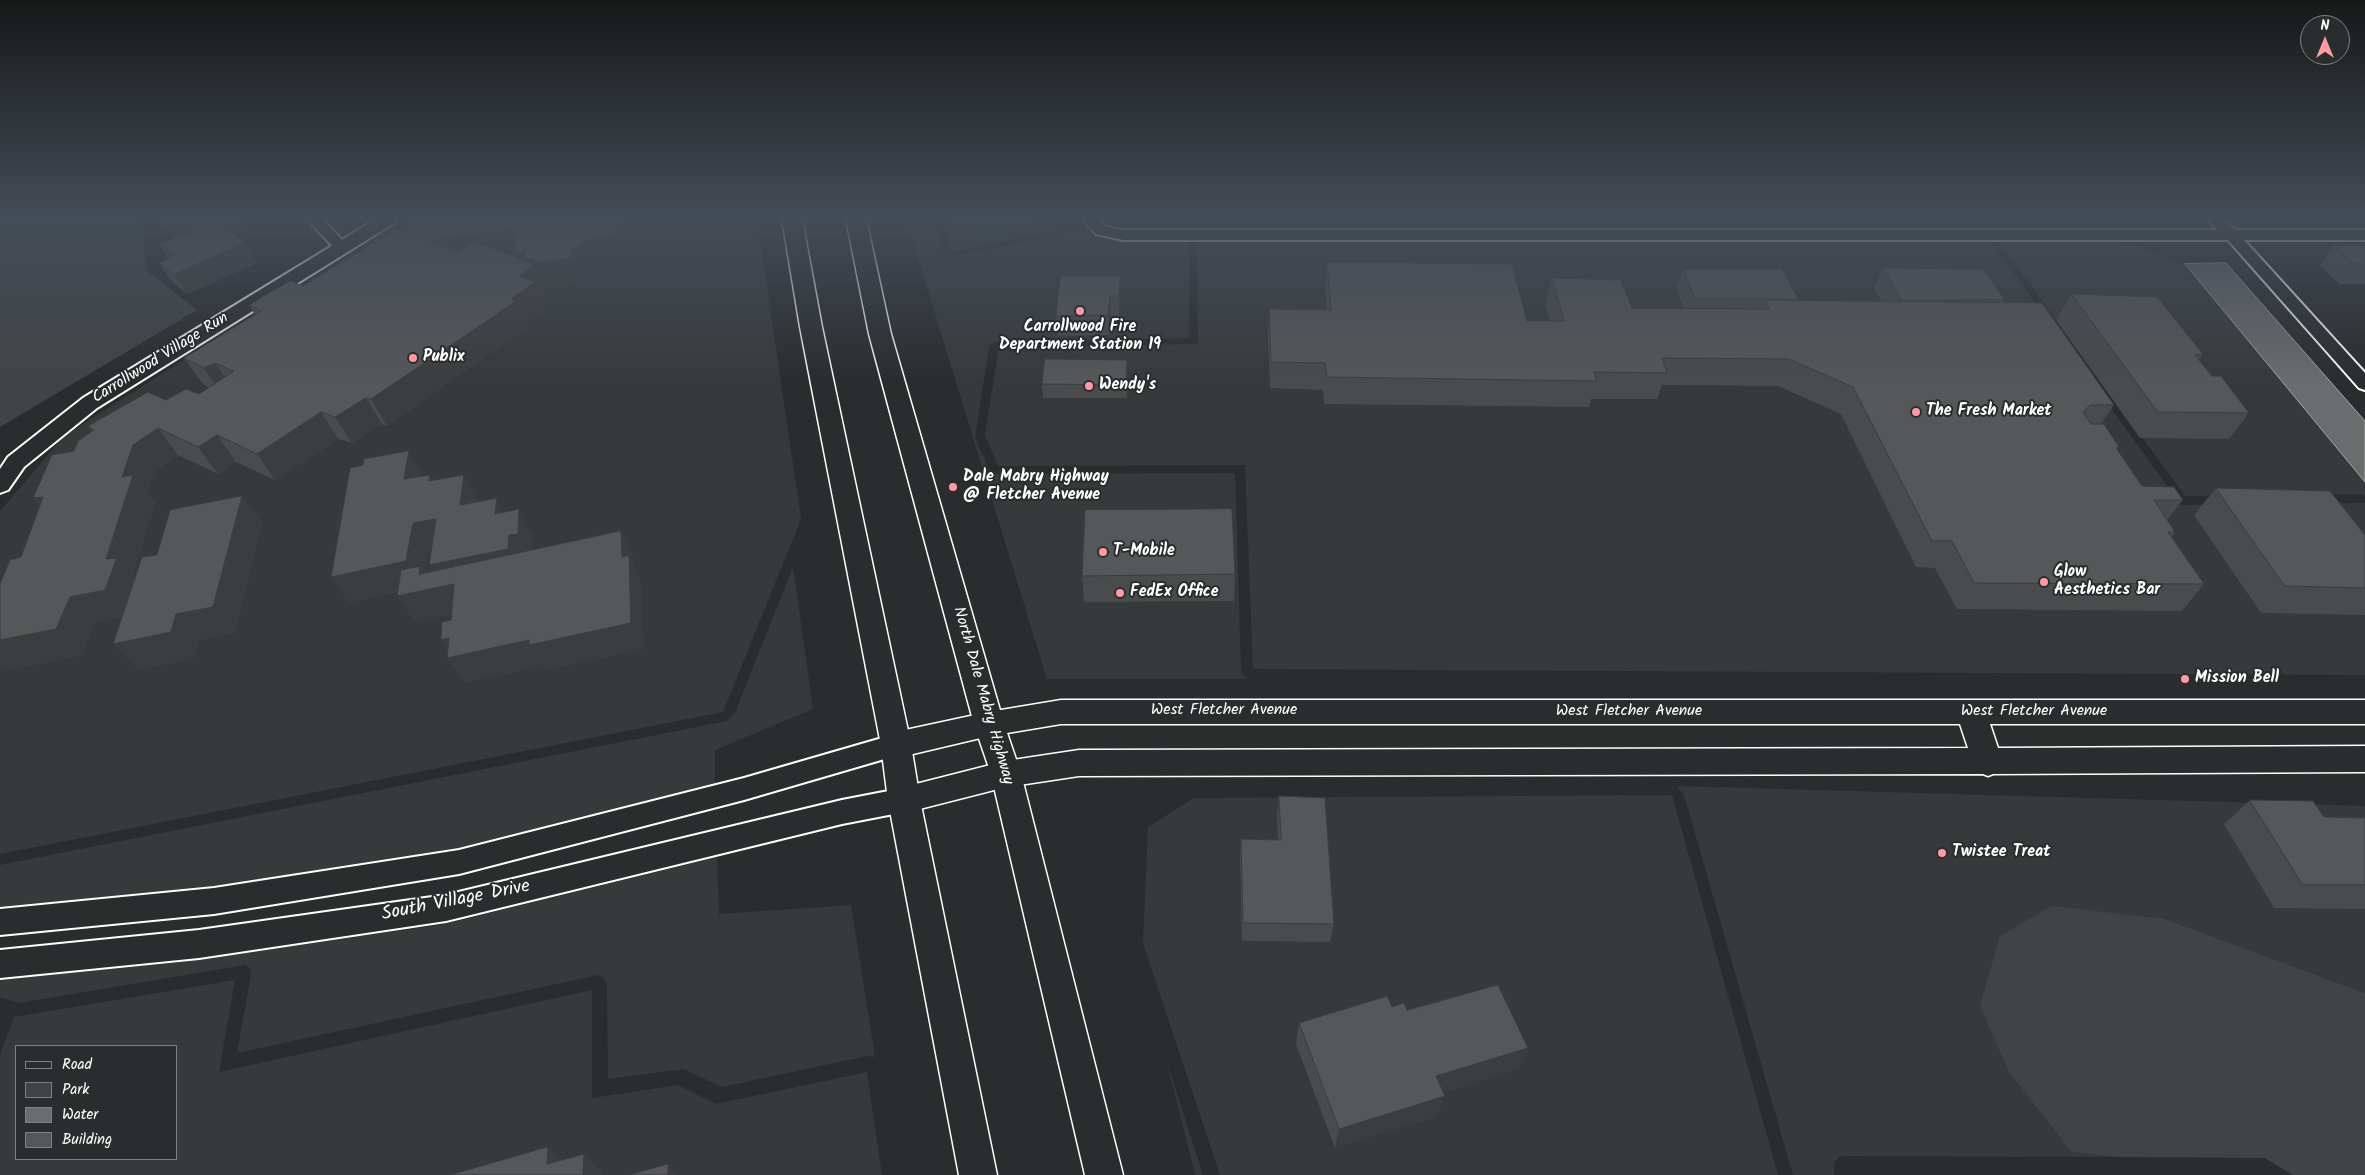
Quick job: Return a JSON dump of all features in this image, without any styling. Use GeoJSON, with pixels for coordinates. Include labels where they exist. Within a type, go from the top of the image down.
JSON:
{"type":"FeatureCollection","features":[{"type":"Feature","properties":{"kind":"main road"},"geometry":{"type":"LineString","coordinates":[[802,274],[896,745],[904,800],[978,1175]]}},
{"type":"Feature","properties":{"kind":"main road","name":"North Dale Mabry Highway"},"geometry":{"type":"LineString","coordinates":[[868,274],[880,334],[989,724],[1006,774],[1104,1175]]}},
{"type":"Feature","properties":{"kind":"main road","name":"West Fletcher Avenue"},"geometry":{"type":"LineString","coordinates":[[896,745],[989,724],[1061,712],[2365,712]]}},
{"type":"Feature","properties":{"kind":"main road"},"geometry":{"type":"LineString","coordinates":[[1970,712],[1988,763]]}},
{"type":"Feature","properties":{"kind":"main road"},"geometry":{"type":"LineString","coordinates":[[904,800],[1006,774],[1089,762],[1678,761],[1988,763],[2365,759]]}},
{"type":"Feature","properties":{"kind":"street","name":"Carrollwood Village Run"},"geometry":{"type":"LineString","coordinates":[[0,485],[16,462],[90,403],[300,274]]}},
{"type":"Feature","properties":{"kind":"street"},"geometry":{"type":"LineString","coordinates":[[2267,274],[2365,384]]}},
{"type":"Feature","properties":{"kind":"street"},"geometry":{"type":"LineString","coordinates":[[0,922],[214,901],[459,862],[744,789],[896,745]]}},
{"type":"Feature","properties":{"kind":"street","name":"South Village Drive"},"geometry":{"type":"LineString","coordinates":[[0,964],[199,944],[446,908],[842,812],[904,800]]}},
{"type":"Feature","properties":{"kind":"shaded area"},"geometry":{"type":"Polygon","coordinates":[[[320,274],[765,274],[801,519],[723,712],[0,854],[0,511],[64,436],[320,274]]]}},
{"type":"Feature","properties":{"kind":"shaded area"},"geometry":{"type":"Polygon","coordinates":[[[923,274],[1189,274],[1189,338],[994,342],[989,347],[975,438],[989,469],[994,474],[1235,473],[1241,669],[1243,675],[1249,679],[1047,679],[923,274]]]}},
{"type":"Feature","properties":{"kind":"shaded area"},"geometry":{"type":"Polygon","coordinates":[[[1197,274],[2014,274],[2181,505],[2365,503],[2365,675],[1253,669],[1245,465],[998,466],[985,435],[999,347],[1198,344],[1197,274]]]}},
{"type":"Feature","properties":{"kind":"shaded area"},"geometry":{"type":"Polygon","coordinates":[[[2022,274],[2193,274],[2365,482],[2365,496],[2357,494],[2185,496],[2022,274]]]}},
{"type":"Feature","properties":{"kind":"shaded area"},"geometry":{"type":"Polygon","coordinates":[[[793,567],[813,709],[715,750],[715,783],[462,847],[211,887],[0,907],[0,865],[727,721],[735,713],[793,567]]]}},
{"type":"Feature","properties":{"kind":"shaded area"},"geometry":{"type":"Polygon","coordinates":[[[1677,786],[2365,806],[2365,993],[2165,919],[2072,1152],[2114,1157],[1844,1156],[1839,1157],[1834,1163],[1834,1175],[1793,1175],[1684,795],[1677,786]]]}},
{"type":"Feature","properties":{"kind":"shaded area"},"geometry":{"type":"Polygon","coordinates":[[[1672,795],[1778,1175],[1220,1175],[1143,943],[1148,827],[1194,798],[1672,795]]]}},
{"type":"Feature","properties":{"kind":"shaded area"},"geometry":{"type":"Polygon","coordinates":[[[717,857],[719,914],[851,905],[875,1057],[867,1056],[722,1087],[684,1069],[608,1079],[607,985],[604,978],[598,975],[237,1053],[251,975],[251,970],[245,965],[19,1003],[0,997],[0,980],[182,962],[441,925],[717,857]]]}},
{"type":"Feature","properties":{"kind":"shaded area"},"geometry":{"type":"Polygon","coordinates":[[[235,980],[219,1072],[592,990],[592,1098],[678,1085],[716,1104],[867,1072],[882,1175],[0,1175],[0,1055],[14,1017],[235,980]]]}},
{"type":"Feature","properties":{"kind":"shaded area"},"geometry":{"type":"Polygon","coordinates":[[[1166,1059],[1203,1175],[1195,1175],[1166,1059]]]}},
{"type":"Feature","properties":{"kind":"green space"},"geometry":{"type":"Polygon","coordinates":[[[0,274],[151,274],[197,310],[0,427],[0,274]]]}},
{"type":"Feature","properties":{"kind":"green space"},"geometry":{"type":"Polygon","coordinates":[[[2052,906],[2165,919],[2365,993],[2365,1175],[2293,1175],[2265,1158],[2114,1157],[2072,1152],[2009,1072],[1980,1006],[2000,936],[2052,906]]]}},
{"type":"Feature","properties":{"kind":"water"},"geometry":{"type":"Polygon","coordinates":[[[2193,274],[2236,274],[2365,421],[2365,482],[2193,274]]]}},
{"type":"Feature","properties":{"kind":"building"},"geometry":{"type":"Polygon","coordinates":[[[323,274],[523,274],[520,276],[535,282],[511,299],[515,302],[371,399],[366,398],[335,417],[321,412],[257,454],[217,435],[198,447],[158,428],[133,445],[122,477],[133,475],[106,559],[117,558],[105,590],[70,597],[56,629],[0,640],[0,584],[10,560],[21,557],[43,497],[33,498],[52,455],[74,451],[78,441],[94,430],[88,426],[148,392],[166,400],[186,389],[199,394],[234,371],[215,363],[204,368],[184,358],[261,311],[249,305],[290,281],[303,286],[323,274]]]}},
{"type":"Feature","properties":{"kind":"building"},"geometry":{"type":"Polygon","coordinates":[[[1328,274],[1515,274],[1527,321],[1564,321],[1552,278],[1621,280],[1632,308],[1769,309],[1765,300],[2042,303],[2114,405],[2090,405],[2083,412],[2091,424],[2104,424],[2119,447],[2116,448],[2142,486],[2174,487],[2183,500],[2154,500],[2175,532],[2168,532],[2204,584],[1974,583],[1952,541],[1932,541],[1853,387],[1789,359],[1662,358],[1667,373],[1594,372],[1597,381],[1327,377],[1325,363],[1271,362],[1269,309],[1331,310],[1328,274]]]}},
{"type":"Feature","properties":{"kind":"building"},"geometry":{"type":"Polygon","coordinates":[[[1685,274],[1785,274],[1798,299],[1696,299],[1685,274]]]}},
{"type":"Feature","properties":{"kind":"building"},"geometry":{"type":"Polygon","coordinates":[[[1886,274],[1986,274],[2005,300],[1902,300],[1886,274]]]}},
{"type":"Feature","properties":{"kind":"building"},"geometry":{"type":"Polygon","coordinates":[[[1061,276],[1120,276],[1119,296],[1110,296],[1108,315],[1056,316],[1061,276]]]}},
{"type":"Feature","properties":{"kind":"building"},"geometry":{"type":"Polygon","coordinates":[[[2072,294],[2157,297],[2203,354],[2195,355],[2212,376],[2221,376],[2249,413],[2158,412],[2072,294]]]}},
{"type":"Feature","properties":{"kind":"building"},"geometry":{"type":"Polygon","coordinates":[[[1045,359],[1127,360],[1126,385],[1042,384],[1045,359]]]}},
{"type":"Feature","properties":{"kind":"building"},"geometry":{"type":"Polygon","coordinates":[[[409,451],[404,479],[430,475],[429,481],[464,475],[460,505],[497,498],[495,514],[519,509],[518,534],[509,535],[508,549],[429,565],[436,519],[413,523],[406,561],[331,577],[350,468],[363,465],[364,459],[409,451]]]}},
{"type":"Feature","properties":{"kind":"building"},"geometry":{"type":"Polygon","coordinates":[[[2216,488],[2330,491],[2365,535],[2365,588],[2285,586],[2216,488]]]}},
{"type":"Feature","properties":{"kind":"building"},"geometry":{"type":"Polygon","coordinates":[[[242,496],[213,607],[176,614],[171,632],[113,644],[142,557],[157,555],[170,510],[242,496]]]}},
{"type":"Feature","properties":{"kind":"building"},"geometry":{"type":"Polygon","coordinates":[[[1232,509],[1235,574],[1082,576],[1085,510],[1232,509]]]}},
{"type":"Feature","properties":{"kind":"building"},"geometry":{"type":"Polygon","coordinates":[[[621,531],[622,557],[629,555],[631,623],[529,645],[529,640],[447,658],[449,638],[441,640],[442,622],[451,620],[454,584],[397,596],[401,570],[420,566],[419,574],[621,531]]]}},
{"type":"Feature","properties":{"kind":"building"},"geometry":{"type":"Polygon","coordinates":[[[1279,796],[1325,798],[1334,924],[1243,923],[1241,839],[1281,840],[1279,796]]]}},
{"type":"Feature","properties":{"kind":"building"},"geometry":{"type":"Polygon","coordinates":[[[2250,800],[2313,801],[2324,817],[2365,818],[2365,885],[2303,885],[2250,800]]]}},
{"type":"Feature","properties":{"kind":"building"},"geometry":{"type":"Polygon","coordinates":[[[1498,985],[1528,1048],[1436,1076],[1445,1096],[1339,1129],[1299,1023],[1387,996],[1392,1007],[1404,1003],[1407,1010],[1498,985]]]}},
{"type":"Feature","properties":{"kind":"building"},"geometry":{"type":"Polygon","coordinates":[[[548,1147],[547,1164],[584,1154],[583,1175],[450,1175],[548,1147]]]}},
{"type":"Feature","properties":{"kind":"building"},"geometry":{"type":"Polygon","coordinates":[[[668,1164],[668,1175],[629,1175],[668,1164]]]}},
{"type":"Feature","properties":{"kind":"place","name":"Carrollwood Fire Department Station 19"},"geometry":{"type":"Point","coordinates":[1080,311]}},
{"type":"Feature","properties":{"kind":"place","name":"Publix"},"geometry":{"type":"Point","coordinates":[413,358]}},
{"type":"Feature","properties":{"kind":"place","name":"Wendy's"},"geometry":{"type":"Point","coordinates":[1089,386]}},
{"type":"Feature","properties":{"kind":"place","name":"The Fresh Market"},"geometry":{"type":"Point","coordinates":[1916,412]}},
{"type":"Feature","properties":{"kind":"place","name":"Dale Mabry Highway @ Fletcher Avenue"},"geometry":{"type":"Point","coordinates":[953,487]}},
{"type":"Feature","properties":{"kind":"place","name":"T-Mobile"},"geometry":{"type":"Point","coordinates":[1103,552]}},
{"type":"Feature","properties":{"kind":"place","name":"Glow Aesthetics Bar"},"geometry":{"type":"Point","coordinates":[2044,582]}},
{"type":"Feature","properties":{"kind":"place","name":"FedEx Office"},"geometry":{"type":"Point","coordinates":[1120,593]}},
{"type":"Feature","properties":{"kind":"place","name":"Mission Bell"},"geometry":{"type":"Point","coordinates":[2185,679]}},
{"type":"Feature","properties":{"kind":"place","name":"Twistee Treat"},"geometry":{"type":"Point","coordinates":[1942,853]}}]}
